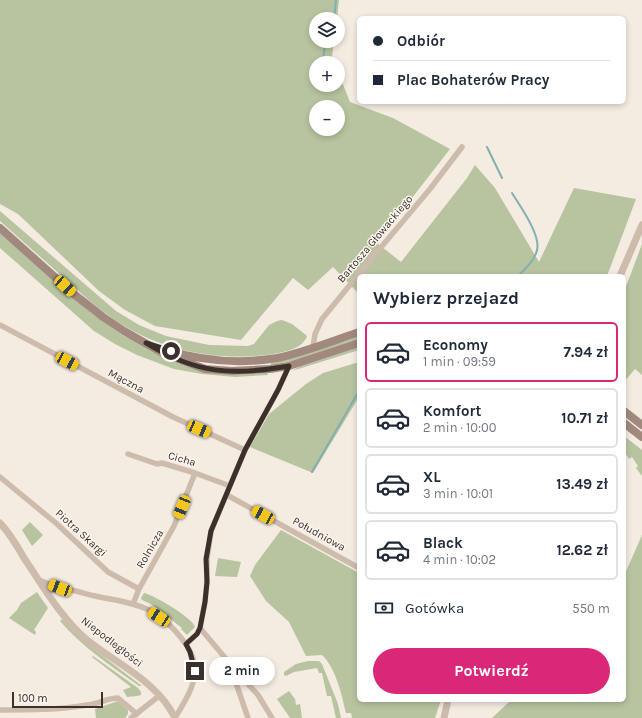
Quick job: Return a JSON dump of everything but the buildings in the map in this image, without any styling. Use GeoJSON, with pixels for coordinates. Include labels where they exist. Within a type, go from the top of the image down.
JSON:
{"type":"FeatureCollection","features":[{"type":"Feature","properties":{"kind":"main road"},"geometry":{"type":"LineString","coordinates":[[0,228],[75,295],[103,317],[161,352],[205,369],[232,372],[289,366],[357,344]]}},
{"type":"Feature","properties":{"kind":"main road"},"geometry":{"type":"LineString","coordinates":[[146,343],[200,358],[236,361],[277,358],[357,333]]}},
{"type":"Feature","properties":{"kind":"main road"},"geometry":{"type":"LineString","coordinates":[[626,413],[642,425]]}},
{"type":"Feature","properties":{"kind":"main road"},"geometry":{"type":"LineString","coordinates":[[626,425],[642,437]]}},
{"type":"Feature","properties":{"kind":"street","name":"Bartosza Głowackiego"},"geometry":{"type":"LineString","coordinates":[[359,274],[430,189],[462,147]]}},
{"type":"Feature","properties":{"kind":"street"},"geometry":{"type":"LineString","coordinates":[[621,274],[642,225]]}},
{"type":"Feature","properties":{"kind":"street","name":"Bartosza Głowackiego"},"geometry":{"type":"LineString","coordinates":[[314,347],[315,334],[322,319],[357,276]]}},
{"type":"Feature","properties":{"kind":"street","name":"Mączna"},"geometry":{"type":"LineString","coordinates":[[0,326],[173,417],[245,450]]}},
{"type":"Feature","properties":{"kind":"street"},"geometry":{"type":"LineString","coordinates":[[186,644],[197,634],[200,628],[205,602],[207,582],[206,559],[211,531],[245,450],[278,390],[289,366]]}},
{"type":"Feature","properties":{"kind":"street","name":"Cicha"},"geometry":{"type":"LineString","coordinates":[[128,454],[157,464],[195,473],[230,486]]}},
{"type":"Feature","properties":{"kind":"street","name":"Rolnicza"},"geometry":{"type":"LineString","coordinates":[[139,590],[174,526],[195,473]]}},
{"type":"Feature","properties":{"kind":"street","name":"Piotra Skargi"},"geometry":{"type":"LineString","coordinates":[[0,477],[57,524],[108,572],[139,590]]}},
{"type":"Feature","properties":{"kind":"street","name":"Południowa"},"geometry":{"type":"LineString","coordinates":[[227,494],[357,567]]}},
{"type":"Feature","properties":{"kind":"street","name":"Niepodległości"},"geometry":{"type":"LineString","coordinates":[[0,523],[64,616],[87,639],[147,684],[160,696],[169,707],[175,718]]}},
{"type":"Feature","properties":{"kind":"street"},"geometry":{"type":"LineString","coordinates":[[39,580],[60,588],[133,604],[150,611],[159,617],[186,644],[190,652],[195,671],[194,678],[189,692],[175,718]]}},
{"type":"Feature","properties":{"kind":"street"},"geometry":{"type":"LineString","coordinates":[[48,592],[60,588]]}},
{"type":"Feature","properties":{"kind":"street"},"geometry":{"type":"LineString","coordinates":[[133,604],[139,590]]}},
{"type":"Feature","properties":{"kind":"street"},"geometry":{"type":"LineString","coordinates":[[200,628],[236,672],[258,695],[272,718]]}},
{"type":"Feature","properties":{"kind":"street"},"geometry":{"type":"LineString","coordinates":[[236,672],[236,683],[248,718]]}},
{"type":"Feature","properties":{"kind":"street"},"geometry":{"type":"LineString","coordinates":[[131,718],[160,696]]}},
{"type":"Feature","properties":{"kind":"street"},"geometry":{"type":"LineString","coordinates":[[0,710],[71,707],[88,705],[107,699],[118,698],[137,714]]}},
{"type":"Feature","properties":{"kind":"street"},"geometry":{"type":"LineString","coordinates":[[444,718],[448,702]]}},
{"type":"Feature","properties":{"kind":"green space"},"geometry":{"type":"Polygon","coordinates":[[[0,0],[339,0],[338,12],[309,12],[309,48],[333,48],[332,56],[309,56],[309,92],[345,92],[345,90],[350,102],[393,118],[450,149],[377,243],[401,262],[467,178],[475,165],[495,188],[539,262],[574,188],[636,199],[608,274],[357,274],[357,292],[333,267],[308,290],[293,278],[241,340],[155,326],[125,310],[99,291],[18,214],[0,204],[0,0]]]}},
{"type":"Feature","properties":{"kind":"green space"},"geometry":{"type":"Polygon","coordinates":[[[0,211],[116,311],[139,325],[166,336],[209,345],[248,346],[254,344],[269,325],[282,320],[292,324],[307,337],[299,346],[283,352],[260,356],[237,357],[202,354],[152,340],[121,324],[91,302],[0,221],[0,211]]]}},
{"type":"Feature","properties":{"kind":"green space"},"geometry":{"type":"Polygon","coordinates":[[[0,233],[91,313],[124,336],[208,373],[233,375],[267,373],[268,375],[235,377],[202,374],[174,369],[137,355],[115,344],[94,331],[0,248],[0,233]]]}},
{"type":"Feature","properties":{"kind":"green space"},"geometry":{"type":"Polygon","coordinates":[[[642,244],[642,375],[635,369],[626,380],[626,287],[642,244]]]}},
{"type":"Feature","properties":{"kind":"green space"},"geometry":{"type":"Polygon","coordinates":[[[357,337],[357,340],[292,361],[271,365],[271,362],[357,337]]]}},
{"type":"Feature","properties":{"kind":"green space"},"geometry":{"type":"Polygon","coordinates":[[[357,348],[357,351],[292,371],[299,367],[357,348]]]}},
{"type":"Feature","properties":{"kind":"green space"},"geometry":{"type":"Polygon","coordinates":[[[357,363],[357,400],[313,473],[250,447],[269,414],[306,384],[323,373],[357,363]]]}},
{"type":"Feature","properties":{"kind":"green space"},"geometry":{"type":"Polygon","coordinates":[[[626,438],[642,450],[642,476],[636,468],[638,466],[632,457],[629,459],[626,454],[626,438]]]}},
{"type":"Feature","properties":{"kind":"green space"},"geometry":{"type":"Polygon","coordinates":[[[30,522],[43,535],[32,546],[22,530],[30,522]]]}},
{"type":"Feature","properties":{"kind":"green space"},"geometry":{"type":"Polygon","coordinates":[[[281,530],[357,572],[357,702],[440,702],[435,718],[352,718],[351,713],[346,713],[338,682],[331,667],[322,655],[306,656],[289,622],[266,601],[250,576],[255,565],[281,530]]]}},
{"type":"Feature","properties":{"kind":"green space"},"geometry":{"type":"Polygon","coordinates":[[[642,535],[642,718],[492,718],[509,702],[626,702],[626,571],[642,535]]]}},
{"type":"Feature","properties":{"kind":"green space"},"geometry":{"type":"Polygon","coordinates":[[[218,558],[241,562],[237,577],[215,576],[218,558]]]}},
{"type":"Feature","properties":{"kind":"green space"},"geometry":{"type":"Polygon","coordinates":[[[37,592],[48,608],[34,630],[36,632],[35,635],[9,618],[17,610],[21,603],[37,592]]]}},
{"type":"Feature","properties":{"kind":"green space"},"geometry":{"type":"Polygon","coordinates":[[[144,593],[156,598],[181,613],[193,623],[195,627],[187,635],[181,629],[182,628],[164,613],[142,600],[141,598],[144,593]]]}},
{"type":"Feature","properties":{"kind":"green space"},"geometry":{"type":"Polygon","coordinates":[[[62,619],[91,647],[142,686],[139,686],[87,648],[60,621],[62,619]]]}},
{"type":"Feature","properties":{"kind":"green space"},"geometry":{"type":"Polygon","coordinates":[[[93,656],[138,688],[141,695],[127,697],[123,690],[131,687],[92,657],[93,656]]]}},
{"type":"Feature","properties":{"kind":"green space"},"geometry":{"type":"Polygon","coordinates":[[[308,661],[319,661],[322,664],[338,704],[341,718],[336,718],[331,696],[327,696],[322,673],[319,673],[317,668],[294,672],[286,676],[284,675],[284,672],[296,664],[308,661]]]}},
{"type":"Feature","properties":{"kind":"green space"},"geometry":{"type":"Polygon","coordinates":[[[289,691],[295,699],[296,705],[300,704],[302,718],[290,718],[277,699],[289,691]]]}},
{"type":"Feature","properties":{"kind":"green space"},"geometry":{"type":"Polygon","coordinates":[[[118,701],[128,710],[128,714],[125,718],[96,718],[95,709],[118,701]]]}},
{"type":"Feature","properties":{"kind":"waterway"},"geometry":{"type":"LineString","coordinates":[[335,12],[336,0]]}},
{"type":"Feature","properties":{"kind":"waterway"},"geometry":{"type":"LineString","coordinates":[[324,56],[325,48]]}},
{"type":"Feature","properties":{"kind":"waterway"},"geometry":{"type":"LineString","coordinates":[[487,147],[502,178]]}},
{"type":"Feature","properties":{"kind":"waterway"},"geometry":{"type":"LineString","coordinates":[[512,193],[533,229],[537,244],[536,254],[520,274]]}},
{"type":"Feature","properties":{"kind":"waterway"},"geometry":{"type":"LineString","coordinates":[[312,472],[357,394]]}},
{"type":"Feature","properties":{"kind":"route"},"geometry":{"type":"LineString","coordinates":[[171,351],[146,343],[161,352],[188,364],[205,369],[232,372],[289,366],[278,390],[245,450],[211,531],[206,559],[207,582],[203,616],[197,634],[186,644],[190,652],[195,671]]}}]}
